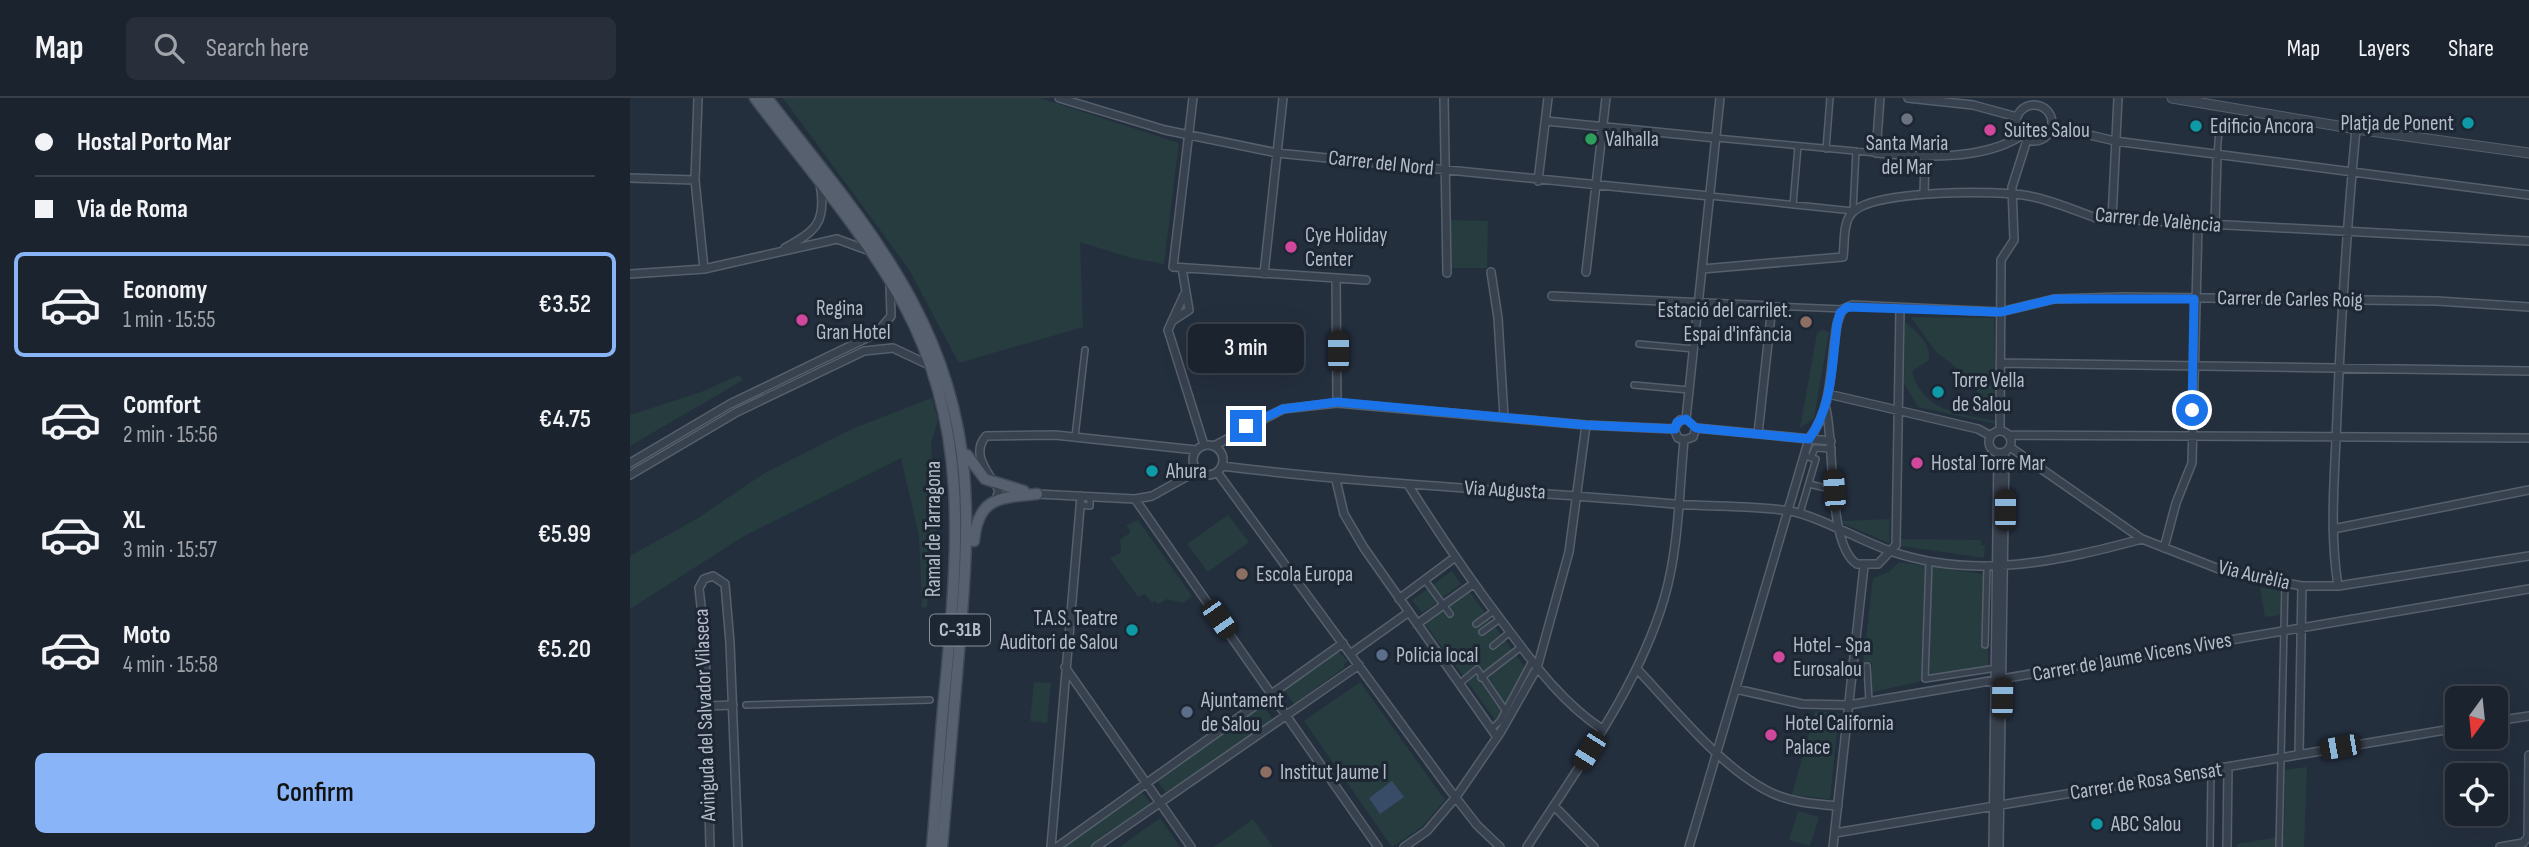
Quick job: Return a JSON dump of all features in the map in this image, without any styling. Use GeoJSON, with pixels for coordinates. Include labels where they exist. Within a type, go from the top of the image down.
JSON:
{"type":"FeatureCollection","features":[{"type":"Feature","properties":{"kind":"main road","name":"Ramal de Tarragona"},"geometry":{"type":"LineString","coordinates":[[755,98],[888,278],[935,369]]}},
{"type":"Feature","properties":{"kind":"main road","name":"Ramal de Tarragona"},"geometry":{"type":"LineString","coordinates":[[767,98],[895,271],[927,331],[935,369],[964,449],[968,524],[942,847]]}},
{"type":"Feature","properties":{"kind":"main road","name":"Ramal de Tarragona"},"geometry":{"type":"LineString","coordinates":[[932,847],[956,550],[951,416]]}},
{"type":"Feature","properties":{"kind":"main road","name":"C-31B"},"geometry":{"type":"LineString","coordinates":[[964,449],[982,477],[991,479]]}},
{"type":"Feature","properties":{"kind":"main road"},"geometry":{"type":"LineString","coordinates":[[991,479],[1037,494]]}},
{"type":"Feature","properties":{"kind":"main road"},"geometry":{"type":"LineString","coordinates":[[996,500],[1037,494]]}},
{"type":"Feature","properties":{"kind":"main road","name":"C-31B"},"geometry":{"type":"LineString","coordinates":[[962,606],[978,518],[984,508],[996,500]]}},
{"type":"Feature","properties":{"kind":"street"},"geometry":{"type":"LineString","coordinates":[[698,98],[695,180],[704,269]]}},
{"type":"Feature","properties":{"kind":"street","name":"Carrer del Nord"},"geometry":{"type":"LineString","coordinates":[[1059,98],[1188,136],[1276,153],[1596,187],[1710,196]]}},
{"type":"Feature","properties":{"kind":"street"},"geometry":{"type":"LineString","coordinates":[[1193,98],[1178,267],[1184,295],[1168,330],[1204,445]]}},
{"type":"Feature","properties":{"kind":"street"},"geometry":{"type":"LineString","coordinates":[[1264,274],[1283,98]]}},
{"type":"Feature","properties":{"kind":"street"},"geometry":{"type":"LineString","coordinates":[[1444,98],[1447,273]]}},
{"type":"Feature","properties":{"kind":"street"},"geometry":{"type":"LineString","coordinates":[[1538,181],[1548,98]]}},
{"type":"Feature","properties":{"kind":"street"},"geometry":{"type":"LineString","coordinates":[[1586,272],[1606,98]]}},
{"type":"Feature","properties":{"kind":"street"},"geometry":{"type":"LineString","coordinates":[[1686,419],[1720,98]]}},
{"type":"Feature","properties":{"kind":"street"},"geometry":{"type":"LineString","coordinates":[[1826,149],[1830,98]]}},
{"type":"Feature","properties":{"kind":"street"},"geometry":{"type":"LineString","coordinates":[[1876,153],[1880,98]]}},
{"type":"Feature","properties":{"kind":"street"},"geometry":{"type":"LineString","coordinates":[[1908,98],[1992,109],[2017,117]]}},
{"type":"Feature","properties":{"kind":"street"},"geometry":{"type":"LineString","coordinates":[[2112,219],[2118,98]]}},
{"type":"Feature","properties":{"kind":"street"},"geometry":{"type":"LineString","coordinates":[[2172,98],[2356,129],[2529,153]]}},
{"type":"Feature","properties":{"kind":"street"},"geometry":{"type":"LineString","coordinates":[[1546,121],[1826,149],[1925,156],[1936,151],[1990,149],[2024,138],[2045,137],[2052,127],[2049,112],[2037,101],[2023,108],[2017,117],[2016,125],[2024,138],[2012,187],[2014,240],[2001,260],[2000,431]]}},
{"type":"Feature","properties":{"kind":"street"},"geometry":{"type":"LineString","coordinates":[[2052,127],[2115,141],[2529,195]]}},
{"type":"Feature","properties":{"kind":"street"},"geometry":{"type":"LineString","coordinates":[[2338,586],[2333,529],[2339,368],[2356,129]]}},
{"type":"Feature","properties":{"kind":"street"},"geometry":{"type":"LineString","coordinates":[[2215,226],[2219,130]]}},
{"type":"Feature","properties":{"kind":"street"},"geometry":{"type":"LineString","coordinates":[[1793,205],[1798,146]]}},
{"type":"Feature","properties":{"kind":"street"},"geometry":{"type":"LineString","coordinates":[[1702,269],[1843,257],[1847,222],[1853,211],[1856,151]]}},
{"type":"Feature","properties":{"kind":"street"},"geometry":{"type":"LineString","coordinates":[[1924,194],[1925,156]]}},
{"type":"Feature","properties":{"kind":"street"},"geometry":{"type":"LineString","coordinates":[[630,178],[695,180]]}},
{"type":"Feature","properties":{"kind":"street"},"geometry":{"type":"LineString","coordinates":[[778,252],[814,232],[821,214],[819,183]]}},
{"type":"Feature","properties":{"kind":"street","name":"Carrer de València"},"geometry":{"type":"LineString","coordinates":[[1710,196],[1853,211],[1873,203],[1924,194],[2013,194],[2032,196],[2096,218],[2529,241]]}},
{"type":"Feature","properties":{"kind":"street"},"geometry":{"type":"LineString","coordinates":[[2164,548],[2176,503],[2192,466],[2197,225]]}},
{"type":"Feature","properties":{"kind":"street"},"geometry":{"type":"LineString","coordinates":[[630,274],[704,269],[837,239],[868,250]]}},
{"type":"Feature","properties":{"kind":"street"},"geometry":{"type":"LineString","coordinates":[[1178,267],[1366,280]]}},
{"type":"Feature","properties":{"kind":"street"},"geometry":{"type":"LineString","coordinates":[[1491,272],[1499,317],[1504,417]]}},
{"type":"Feature","properties":{"kind":"street"},"geometry":{"type":"LineString","coordinates":[[630,463],[730,404],[881,330],[893,309],[888,278]]}},
{"type":"Feature","properties":{"kind":"street"},"geometry":{"type":"LineString","coordinates":[[1336,278],[1337,402]]}},
{"type":"Feature","properties":{"kind":"street"},"geometry":{"type":"LineString","coordinates":[[1552,296],[1843,309],[1837,324],[1826,408],[1821,422],[1809,439],[1809,484],[1800,513]]}},
{"type":"Feature","properties":{"kind":"street","name":"Carrer de Carles Roig"},"geometry":{"type":"LineString","coordinates":[[1843,309],[1852,305],[2000,312],[2054,299],[2343,300],[2529,307]]}},
{"type":"Feature","properties":{"kind":"street"},"geometry":{"type":"LineString","coordinates":[[1758,434],[1772,306]]}},
{"type":"Feature","properties":{"kind":"street"},"geometry":{"type":"LineString","coordinates":[[1826,408],[1836,525],[1841,532],[1846,554],[1864,566],[1881,563],[1896,545],[1900,309]]}},
{"type":"Feature","properties":{"kind":"street"},"geometry":{"type":"LineString","coordinates":[[1639,344],[1694,349]]}},
{"type":"Feature","properties":{"kind":"street"},"geometry":{"type":"LineString","coordinates":[[630,475],[737,412],[864,351],[893,348],[935,369]]}},
{"type":"Feature","properties":{"kind":"street"},"geometry":{"type":"LineString","coordinates":[[1075,437],[1084,350]]}},
{"type":"Feature","properties":{"kind":"street"},"geometry":{"type":"LineString","coordinates":[[2000,363],[2529,371]]}},
{"type":"Feature","properties":{"kind":"street"},"geometry":{"type":"LineString","coordinates":[[1634,385],[1689,390]]}},
{"type":"Feature","properties":{"kind":"street"},"geometry":{"type":"LineString","coordinates":[[1828,394],[1978,429],[1991,436]]}},
{"type":"Feature","properties":{"kind":"street"},"geometry":{"type":"LineString","coordinates":[[996,500],[999,493],[980,449],[986,436],[1075,437],[1196,450],[1204,445],[1214,446],[1283,409],[1337,402],[1586,425],[1675,429]]}},
{"type":"Feature","properties":{"kind":"street"},"geometry":{"type":"LineString","coordinates":[[1686,419],[1677,422],[1675,429],[1678,438],[1684,440],[1693,437],[1696,428]]}},
{"type":"Feature","properties":{"kind":"street"},"geometry":{"type":"LineString","coordinates":[[1686,419],[1696,428],[1809,439],[1831,445]]}},
{"type":"Feature","properties":{"kind":"street"},"geometry":{"type":"LineString","coordinates":[[1404,847],[1427,831],[1456,797],[1497,737],[1537,668],[1557,603],[1578,495],[1586,425]]}},
{"type":"Feature","properties":{"kind":"street"},"geometry":{"type":"LineString","coordinates":[[1991,436],[2000,431]]}},
{"type":"Feature","properties":{"kind":"street"},"geometry":{"type":"LineString","coordinates":[[2000,431],[2008,435],[2529,438]]}},
{"type":"Feature","properties":{"kind":"street"},"geometry":{"type":"LineString","coordinates":[[1999,847],[1997,805],[2001,566],[2005,451],[2008,435]]}},
{"type":"Feature","properties":{"kind":"street"},"geometry":{"type":"LineString","coordinates":[[1991,436],[1990,446],[2005,451]]}},
{"type":"Feature","properties":{"kind":"street"},"geometry":{"type":"LineString","coordinates":[[1527,847],[1555,806],[1637,669],[1665,598],[1684,440]]}},
{"type":"Feature","properties":{"kind":"street"},"geometry":{"type":"LineString","coordinates":[[1689,847],[1789,511],[1815,448],[1831,445]]}},
{"type":"Feature","properties":{"kind":"street"},"geometry":{"type":"LineString","coordinates":[[1214,446],[1222,454],[1219,469],[1350,654],[1477,825],[1500,847]]}},
{"type":"Feature","properties":{"kind":"street"},"geometry":{"type":"LineString","coordinates":[[1196,450],[1192,463],[1197,471],[1204,475],[1219,469]]}},
{"type":"Feature","properties":{"kind":"street","name":"Via Aurèlia"},"geometry":{"type":"LineString","coordinates":[[2005,451],[2142,539],[2219,569],[2285,583],[2338,586],[2529,556]]}},
{"type":"Feature","properties":{"kind":"street"},"geometry":{"type":"LineString","coordinates":[[1811,458],[1832,463]]}},
{"type":"Feature","properties":{"kind":"street","name":"Via Augusta"},"geometry":{"type":"LineString","coordinates":[[1219,469],[1409,486],[1578,495],[1789,511],[1800,513],[1892,552],[1929,561],[1987,566],[2067,559],[2142,539]]}},
{"type":"Feature","properties":{"kind":"street"},"geometry":{"type":"LineString","coordinates":[[1037,494],[1135,499],[1152,496],[1197,471]]}},
{"type":"Feature","properties":{"kind":"street"},"geometry":{"type":"LineString","coordinates":[[1336,480],[1344,514],[1399,599],[1497,737]]}},
{"type":"Feature","properties":{"kind":"street"},"geometry":{"type":"LineString","coordinates":[[1809,484],[1834,490]]}},
{"type":"Feature","properties":{"kind":"street"},"geometry":{"type":"LineString","coordinates":[[1409,486],[1454,558],[1537,668],[1575,709],[1602,729]]}},
{"type":"Feature","properties":{"kind":"street"},"geometry":{"type":"LineString","coordinates":[[2333,529],[2529,490]]}},
{"type":"Feature","properties":{"kind":"street"},"geometry":{"type":"LineString","coordinates":[[1051,847],[1081,496]]}},
{"type":"Feature","properties":{"kind":"street"},"geometry":{"type":"LineString","coordinates":[[1080,505],[1091,507],[1090,497]]}},
{"type":"Feature","properties":{"kind":"street"},"geometry":{"type":"LineString","coordinates":[[1135,499],[1378,847]]}},
{"type":"Feature","properties":{"kind":"street"},"geometry":{"type":"LineString","coordinates":[[1399,599],[1454,558]]}},
{"type":"Feature","properties":{"kind":"street"},"geometry":{"type":"LineString","coordinates":[[1929,561],[1925,679],[1990,669]]}},
{"type":"Feature","properties":{"kind":"street"},"geometry":{"type":"LineString","coordinates":[[1833,847],[1864,566]]}},
{"type":"Feature","properties":{"kind":"street"},"geometry":{"type":"LineString","coordinates":[[1985,645],[1987,566]]}},
{"type":"Feature","properties":{"kind":"street","name":"Avinguda del Salvador Vilaseca"},"geometry":{"type":"LineString","coordinates":[[710,847],[699,588],[704,579],[713,576],[725,584],[738,847]]}},
{"type":"Feature","properties":{"kind":"street"},"geometry":{"type":"LineString","coordinates":[[1426,580],[1450,614]]}},
{"type":"Feature","properties":{"kind":"street"},"geometry":{"type":"LineString","coordinates":[[2279,847],[2285,583]]}},
{"type":"Feature","properties":{"kind":"street"},"geometry":{"type":"LineString","coordinates":[[1417,624],[1473,584]]}},
{"type":"Feature","properties":{"kind":"street"},"geometry":{"type":"LineString","coordinates":[[2299,754],[2302,586]]}},
{"type":"Feature","properties":{"kind":"street","name":"Carrer de Jaume Vicens Vives"},"geometry":{"type":"LineString","coordinates":[[1736,689],[1802,704],[1849,705],[2529,589]]}},
{"type":"Feature","properties":{"kind":"street"},"geometry":{"type":"LineString","coordinates":[[1476,624],[1494,611]]}},
{"type":"Feature","properties":{"kind":"street"},"geometry":{"type":"LineString","coordinates":[[1350,654],[1409,612]]}},
{"type":"Feature","properties":{"kind":"street"},"geometry":{"type":"LineString","coordinates":[[1482,632],[1500,619]]}},
{"type":"Feature","properties":{"kind":"street"},"geometry":{"type":"LineString","coordinates":[[1493,646],[1510,632]]}},
{"type":"Feature","properties":{"kind":"street"},"geometry":{"type":"LineString","coordinates":[[1057,847],[1343,643]]}},
{"type":"Feature","properties":{"kind":"street"},"geometry":{"type":"LineString","coordinates":[[1481,678],[1521,647]]}},
{"type":"Feature","properties":{"kind":"street"},"geometry":{"type":"LineString","coordinates":[[1491,729],[1505,710],[1532,661]]}},
{"type":"Feature","properties":{"kind":"street"},"geometry":{"type":"LineString","coordinates":[[1096,847],[1359,665]]}},
{"type":"Feature","properties":{"kind":"street"},"geometry":{"type":"LineString","coordinates":[[1065,666],[1191,847]]}},
{"type":"Feature","properties":{"kind":"street"},"geometry":{"type":"LineString","coordinates":[[1867,666],[1869,701]]}},
{"type":"Feature","properties":{"kind":"street"},"geometry":{"type":"LineString","coordinates":[[1460,684],[1477,669],[1505,710]]}},
{"type":"Feature","properties":{"kind":"street"},"geometry":{"type":"LineString","coordinates":[[1637,669],[1717,753],[1763,789],[1802,803],[1838,806]]}},
{"type":"Feature","properties":{"kind":"street"},"geometry":{"type":"LineString","coordinates":[[1850,682],[1866,685]]}},
{"type":"Feature","properties":{"kind":"street"},"geometry":{"type":"LineString","coordinates":[[746,705],[930,700]]}},
{"type":"Feature","properties":{"kind":"street"},"geometry":{"type":"LineString","coordinates":[[706,706],[733,705]]}},
{"type":"Feature","properties":{"kind":"street"},"geometry":{"type":"LineString","coordinates":[[2508,719],[2529,716]]}},
{"type":"Feature","properties":{"kind":"street","name":"Carrer de Rosa Sensat"},"geometry":{"type":"LineString","coordinates":[[1835,834],[2445,730]]}},
{"type":"Feature","properties":{"kind":"street"},"geometry":{"type":"LineString","coordinates":[[2500,847],[2523,843],[2528,837],[2529,755]]}},
{"type":"Feature","properties":{"kind":"street"},"geometry":{"type":"LineString","coordinates":[[2227,847],[2228,767]]}},
{"type":"Feature","properties":{"kind":"street"},"geometry":{"type":"LineString","coordinates":[[2210,847],[2211,770]]}},
{"type":"Feature","properties":{"kind":"street"},"geometry":{"type":"LineString","coordinates":[[1993,847],[1997,805]]}},
{"type":"Feature","properties":{"kind":"street"},"geometry":{"type":"LineString","coordinates":[[1555,806],[1594,847]]}},
{"type":"Feature","properties":{"kind":"green space"},"geometry":{"type":"Polygon","coordinates":[[[783,98],[1040,98],[1179,143],[1164,264],[1131,258],[1080,242],[1083,327],[959,363],[908,268],[783,98]]]}},
{"type":"Feature","properties":{"kind":"green space"},"geometry":{"type":"Polygon","coordinates":[[[1451,220],[1488,221],[1487,268],[1451,268],[1451,220]]]}},
{"type":"Feature","properties":{"kind":"green space"},"geometry":{"type":"Polygon","coordinates":[[[1911,317],[1994,318],[1996,414],[1958,369],[1936,352],[1911,317]]]}},
{"type":"Feature","properties":{"kind":"green space"},"geometry":{"type":"Polygon","coordinates":[[[1905,322],[1923,339],[1928,350],[1928,361],[1912,371],[1917,385],[1925,395],[1945,409],[1996,421],[1996,424],[1918,407],[1904,383],[1905,322]]]}},
{"type":"Feature","properties":{"kind":"green space"},"geometry":{"type":"Polygon","coordinates":[[[1823,330],[1829,332],[1814,418],[1800,428],[1817,333],[1823,330]]]}},
{"type":"Feature","properties":{"kind":"green space"},"geometry":{"type":"Polygon","coordinates":[[[739,375],[743,380],[630,446],[630,415],[701,392],[739,375]]]}},
{"type":"Feature","properties":{"kind":"green space"},"geometry":{"type":"Polygon","coordinates":[[[932,398],[938,420],[931,443],[937,554],[935,585],[929,585],[927,607],[922,608],[919,536],[901,458],[744,536],[630,609],[630,556],[698,518],[763,474],[854,428],[932,398]]]}},
{"type":"Feature","properties":{"kind":"green space"},"geometry":{"type":"Polygon","coordinates":[[[1228,515],[1249,542],[1208,572],[1187,544],[1228,515]]]}},
{"type":"Feature","properties":{"kind":"green space"},"geometry":{"type":"Polygon","coordinates":[[[1890,519],[1889,543],[1842,523],[1842,521],[1890,519]]]}},
{"type":"Feature","properties":{"kind":"green space"},"geometry":{"type":"Polygon","coordinates":[[[1138,520],[1192,596],[1183,603],[1167,599],[1158,604],[1155,601],[1152,603],[1145,594],[1138,597],[1110,558],[1121,553],[1120,540],[1131,532],[1126,525],[1138,520]]]}},
{"type":"Feature","properties":{"kind":"green space"},"geometry":{"type":"Polygon","coordinates":[[[1901,539],[1981,540],[1981,545],[1985,546],[1984,558],[1901,546],[1901,539]]]}},
{"type":"Feature","properties":{"kind":"green space"},"geometry":{"type":"Polygon","coordinates":[[[1899,562],[1984,574],[1984,647],[1988,647],[1988,666],[1869,693],[1872,663],[1863,664],[1873,578],[1889,572],[1899,562]]]}},
{"type":"Feature","properties":{"kind":"green space"},"geometry":{"type":"Polygon","coordinates":[[[1452,571],[1461,584],[1422,613],[1412,600],[1452,571]]]}},
{"type":"Feature","properties":{"kind":"green space"},"geometry":{"type":"Polygon","coordinates":[[[2260,587],[2282,591],[2281,615],[2265,617],[2260,587]]]}},
{"type":"Feature","properties":{"kind":"green space"},"geometry":{"type":"Polygon","coordinates":[[[1469,591],[1525,667],[1496,721],[1425,624],[1469,591]]]}},
{"type":"Feature","properties":{"kind":"green space"},"geometry":{"type":"Polygon","coordinates":[[[1337,651],[1348,661],[1344,664],[1345,667],[1294,704],[1284,689],[1337,651]]]}},
{"type":"Feature","properties":{"kind":"green space"},"geometry":{"type":"Polygon","coordinates":[[[1034,682],[1051,683],[1047,723],[1030,721],[1034,682]]]}},
{"type":"Feature","properties":{"kind":"green space"},"geometry":{"type":"Polygon","coordinates":[[[1360,682],[1445,800],[1422,827],[1392,847],[1304,721],[1360,682]]]}},
{"type":"Feature","properties":{"kind":"green space"},"geometry":{"type":"Polygon","coordinates":[[[1263,705],[1273,720],[1166,793],[1156,779],[1263,705]]]}},
{"type":"Feature","properties":{"kind":"green space"},"geometry":{"type":"Polygon","coordinates":[[[1815,711],[1839,713],[1830,799],[1792,795],[1815,711]]]}},
{"type":"Feature","properties":{"kind":"green space"},"geometry":{"type":"Polygon","coordinates":[[[2307,767],[2304,847],[2237,847],[2237,844],[2284,836],[2285,770],[2307,767]]]}},
{"type":"Feature","properties":{"kind":"green space"},"geometry":{"type":"Polygon","coordinates":[[[1141,791],[1152,805],[1092,847],[1063,847],[1141,791]]]}},
{"type":"Feature","properties":{"kind":"green space"},"geometry":{"type":"Polygon","coordinates":[[[1798,811],[1819,817],[1810,846],[1789,840],[1798,811]]]}},
{"type":"Feature","properties":{"kind":"green space"},"geometry":{"type":"Polygon","coordinates":[[[1160,818],[1180,847],[1120,847],[1160,818]]]}},
{"type":"Feature","properties":{"kind":"green space"},"geometry":{"type":"Polygon","coordinates":[[[1253,819],[1273,847],[1214,847],[1253,819]]]}},
{"type":"Feature","properties":{"kind":"water"},"geometry":{"type":"Polygon","coordinates":[[[1392,781],[1404,797],[1380,814],[1369,798],[1392,781]]]}},
{"type":"Feature","properties":{"kind":"place","name":"Santa Maria del Mar"},"geometry":{"type":"Point","coordinates":[1907,119]}},
{"type":"Feature","properties":{"kind":"place","name":"Platja de Ponent"},"geometry":{"type":"Point","coordinates":[2468,123]}},
{"type":"Feature","properties":{"kind":"place","name":"Edificio Ancora"},"geometry":{"type":"Point","coordinates":[2196,126]}},
{"type":"Feature","properties":{"kind":"place","name":"Suites Salou"},"geometry":{"type":"Point","coordinates":[1990,130]}},
{"type":"Feature","properties":{"kind":"place","name":"Valhalla"},"geometry":{"type":"Point","coordinates":[1591,139]}},
{"type":"Feature","properties":{"kind":"place","name":"Cye Holiday Center"},"geometry":{"type":"Point","coordinates":[1291,247]}},
{"type":"Feature","properties":{"kind":"place","name":"Regina Gran Hotel"},"geometry":{"type":"Point","coordinates":[802,320]}},
{"type":"Feature","properties":{"kind":"place","name":"Estació del carrilet. Espai d'infància"},"geometry":{"type":"Point","coordinates":[1806,322]}},
{"type":"Feature","properties":{"kind":"place","name":"Torre Vella de Salou"},"geometry":{"type":"Point","coordinates":[1938,392]}},
{"type":"Feature","properties":{"kind":"place","name":"Hostal Torre Mar"},"geometry":{"type":"Point","coordinates":[1917,463]}},
{"type":"Feature","properties":{"kind":"place","name":"Ahura"},"geometry":{"type":"Point","coordinates":[1152,471]}},
{"type":"Feature","properties":{"kind":"place","name":"Escola Europa"},"geometry":{"type":"Point","coordinates":[1242,574]}},
{"type":"Feature","properties":{"kind":"place","name":"T.A.S. Teatre Auditori de Salou"},"geometry":{"type":"Point","coordinates":[1132,630]}},
{"type":"Feature","properties":{"kind":"place","name":"Policia local"},"geometry":{"type":"Point","coordinates":[1382,655]}},
{"type":"Feature","properties":{"kind":"place","name":"Hotel - Spa Eurosalou"},"geometry":{"type":"Point","coordinates":[1779,657]}},
{"type":"Feature","properties":{"kind":"place","name":"Ajuntament de Salou"},"geometry":{"type":"Point","coordinates":[1187,712]}},
{"type":"Feature","properties":{"kind":"place","name":"Hotel California Palace"},"geometry":{"type":"Point","coordinates":[1771,735]}},
{"type":"Feature","properties":{"kind":"place","name":"Institut Jaume I"},"geometry":{"type":"Point","coordinates":[1266,772]}},
{"type":"Feature","properties":{"kind":"place","name":"ABC Salou"},"geometry":{"type":"Point","coordinates":[2097,824]}},
{"type":"Feature","properties":{"kind":"route"},"geometry":{"type":"LineString","coordinates":[[1246,426],[1283,409],[1337,402],[1398,410],[1586,425],[1675,429],[1677,422],[1686,419],[1692,421],[1696,428],[1809,439],[1821,422],[1826,408],[1837,324],[1840,313],[1847,307],[1852,305],[1906,310],[2000,312],[2054,299],[2123,297],[2194,299],[2192,410]]}}]}
